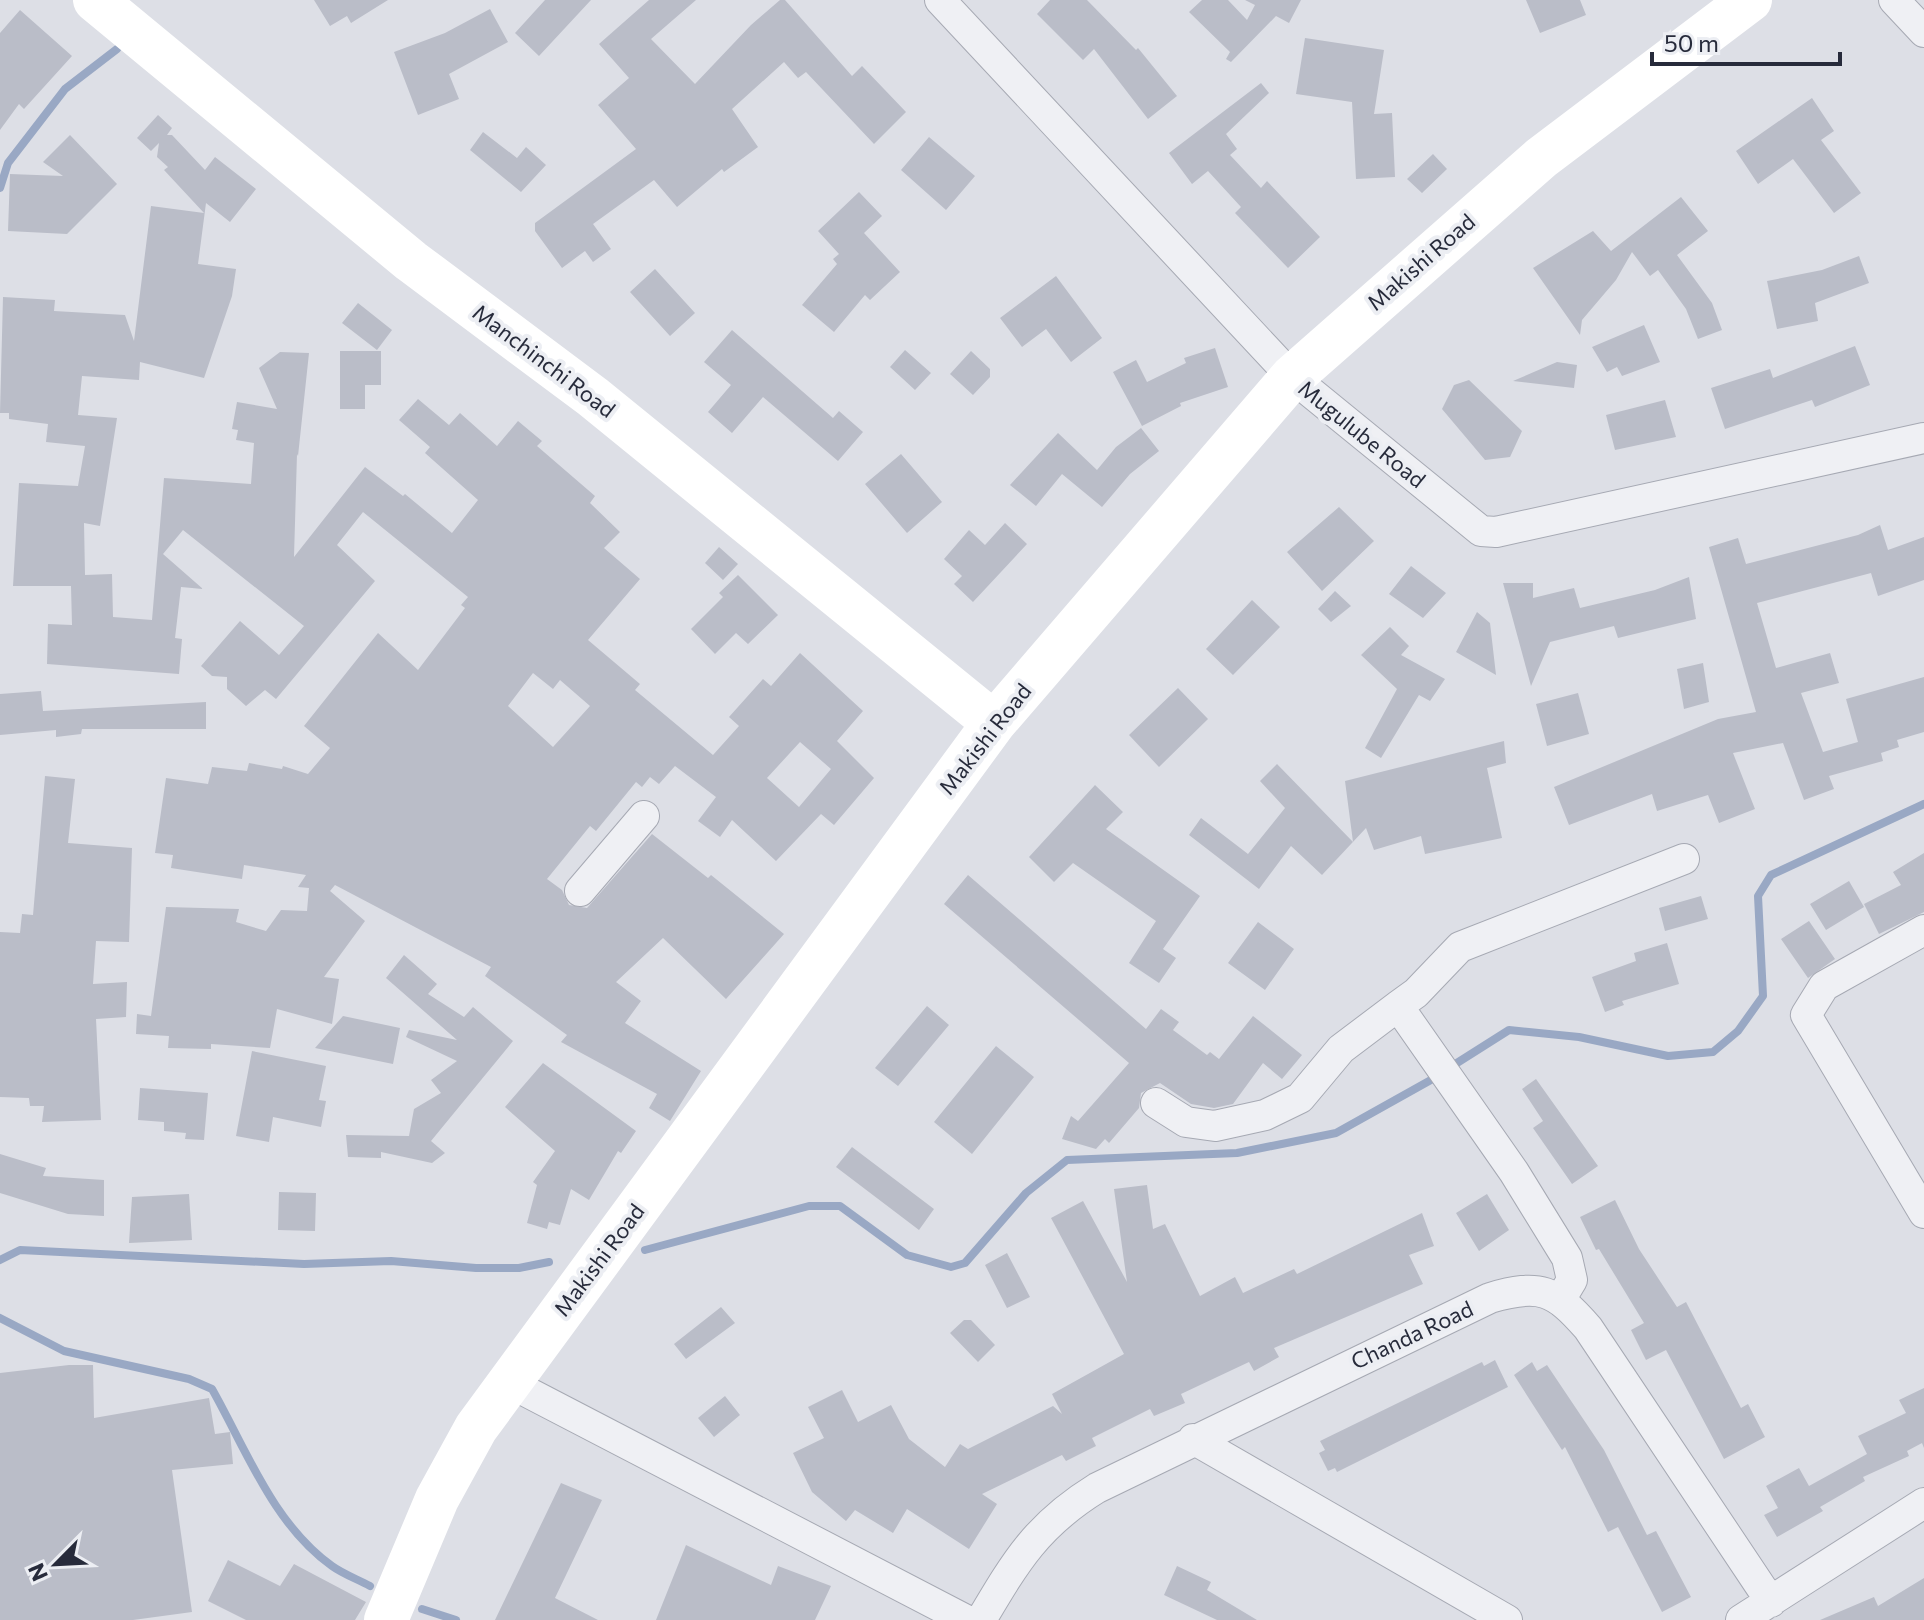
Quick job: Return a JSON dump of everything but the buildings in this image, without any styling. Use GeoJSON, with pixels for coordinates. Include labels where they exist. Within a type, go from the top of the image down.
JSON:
{"type":"FeatureCollection","features":[{"type":"Feature","properties":{"kind":"main road","name":"Manchinchi Road"},"geometry":{"type":"LineString","coordinates":[[95,0],[411,261],[593,397],[994,723]]}},
{"type":"Feature","properties":{"kind":"main road","name":"Makishi Road"},"geometry":{"type":"LineString","coordinates":[[386,1620],[437,1499],[476,1428],[994,723],[1292,377],[1541,158],[1724,8]]}},
{"type":"Feature","properties":{"kind":"street","name":"Mugulube Road"},"geometry":{"type":"LineString","coordinates":[[940,0],[1292,377],[1487,533],[1924,438]]}},
{"type":"Feature","properties":{"kind":"street"},"geometry":{"type":"LineString","coordinates":[[1894,0],[1924,32]]}},
{"type":"Feature","properties":{"kind":"street"},"geometry":{"type":"LineString","coordinates":[[580,891],[644,816]]}},
{"type":"Feature","properties":{"kind":"street"},"geometry":{"type":"LineString","coordinates":[[1156,1103],[1186,1122],[1215,1126],[1265,1115],[1300,1098],[1341,1049],[1416,993],[1460,947],[1684,859]]}},
{"type":"Feature","properties":{"kind":"street"},"geometry":{"type":"LineString","coordinates":[[1924,930],[1824,986],[1806,1015],[1924,1213]]}},
{"type":"Feature","properties":{"kind":"street"},"geometry":{"type":"LineString","coordinates":[[1398,1006],[1444,1067],[1567,1258],[1572,1280],[1560,1300],[1588,1328],[1771,1602]]}},
{"type":"Feature","properties":{"kind":"street","name":"Chanda Road"},"geometry":{"type":"LineString","coordinates":[[981,1620],[1029,1543],[1059,1513],[1097,1488],[1490,1298],[1528,1289],[1543,1291],[1560,1300]]}},
{"type":"Feature","properties":{"kind":"street"},"geometry":{"type":"LineString","coordinates":[[508,1382],[947,1616]]}},
{"type":"Feature","properties":{"kind":"street"},"geometry":{"type":"LineString","coordinates":[[1193,1439],[1507,1620]]}},
{"type":"Feature","properties":{"kind":"street"},"geometry":{"type":"LineString","coordinates":[[1741,1620],[1924,1503]]}},
{"type":"Feature","properties":{"kind":"waterway"},"geometry":{"type":"LineString","coordinates":[[0,188],[8,163],[65,89],[117,49]]}},
{"type":"Feature","properties":{"kind":"waterway"},"geometry":{"type":"LineString","coordinates":[[1449,1068],[1509,1030],[1579,1037],[1668,1056],[1713,1052],[1738,1031],[1763,996],[1758,896],[1771,875],[1924,804]]}},
{"type":"Feature","properties":{"kind":"waterway"},"geometry":{"type":"LineString","coordinates":[[645,1250],[809,1206],[840,1206],[907,1255],[951,1267],[965,1263],[1026,1193],[1067,1160],[1237,1153],[1336,1133],[1438,1076]]}},
{"type":"Feature","properties":{"kind":"waterway"},"geometry":{"type":"LineString","coordinates":[[0,1260],[20,1250],[304,1264],[391,1261],[476,1268],[519,1268],[549,1262]]}},
{"type":"Feature","properties":{"kind":"waterway"},"geometry":{"type":"LineString","coordinates":[[0,1318],[64,1351],[189,1379],[212,1389],[263,1484],[293,1529],[332,1566],[370,1586]]}},
{"type":"Feature","properties":{"kind":"waterway"},"geometry":{"type":"LineString","coordinates":[[422,1609],[456,1620]]}}]}
